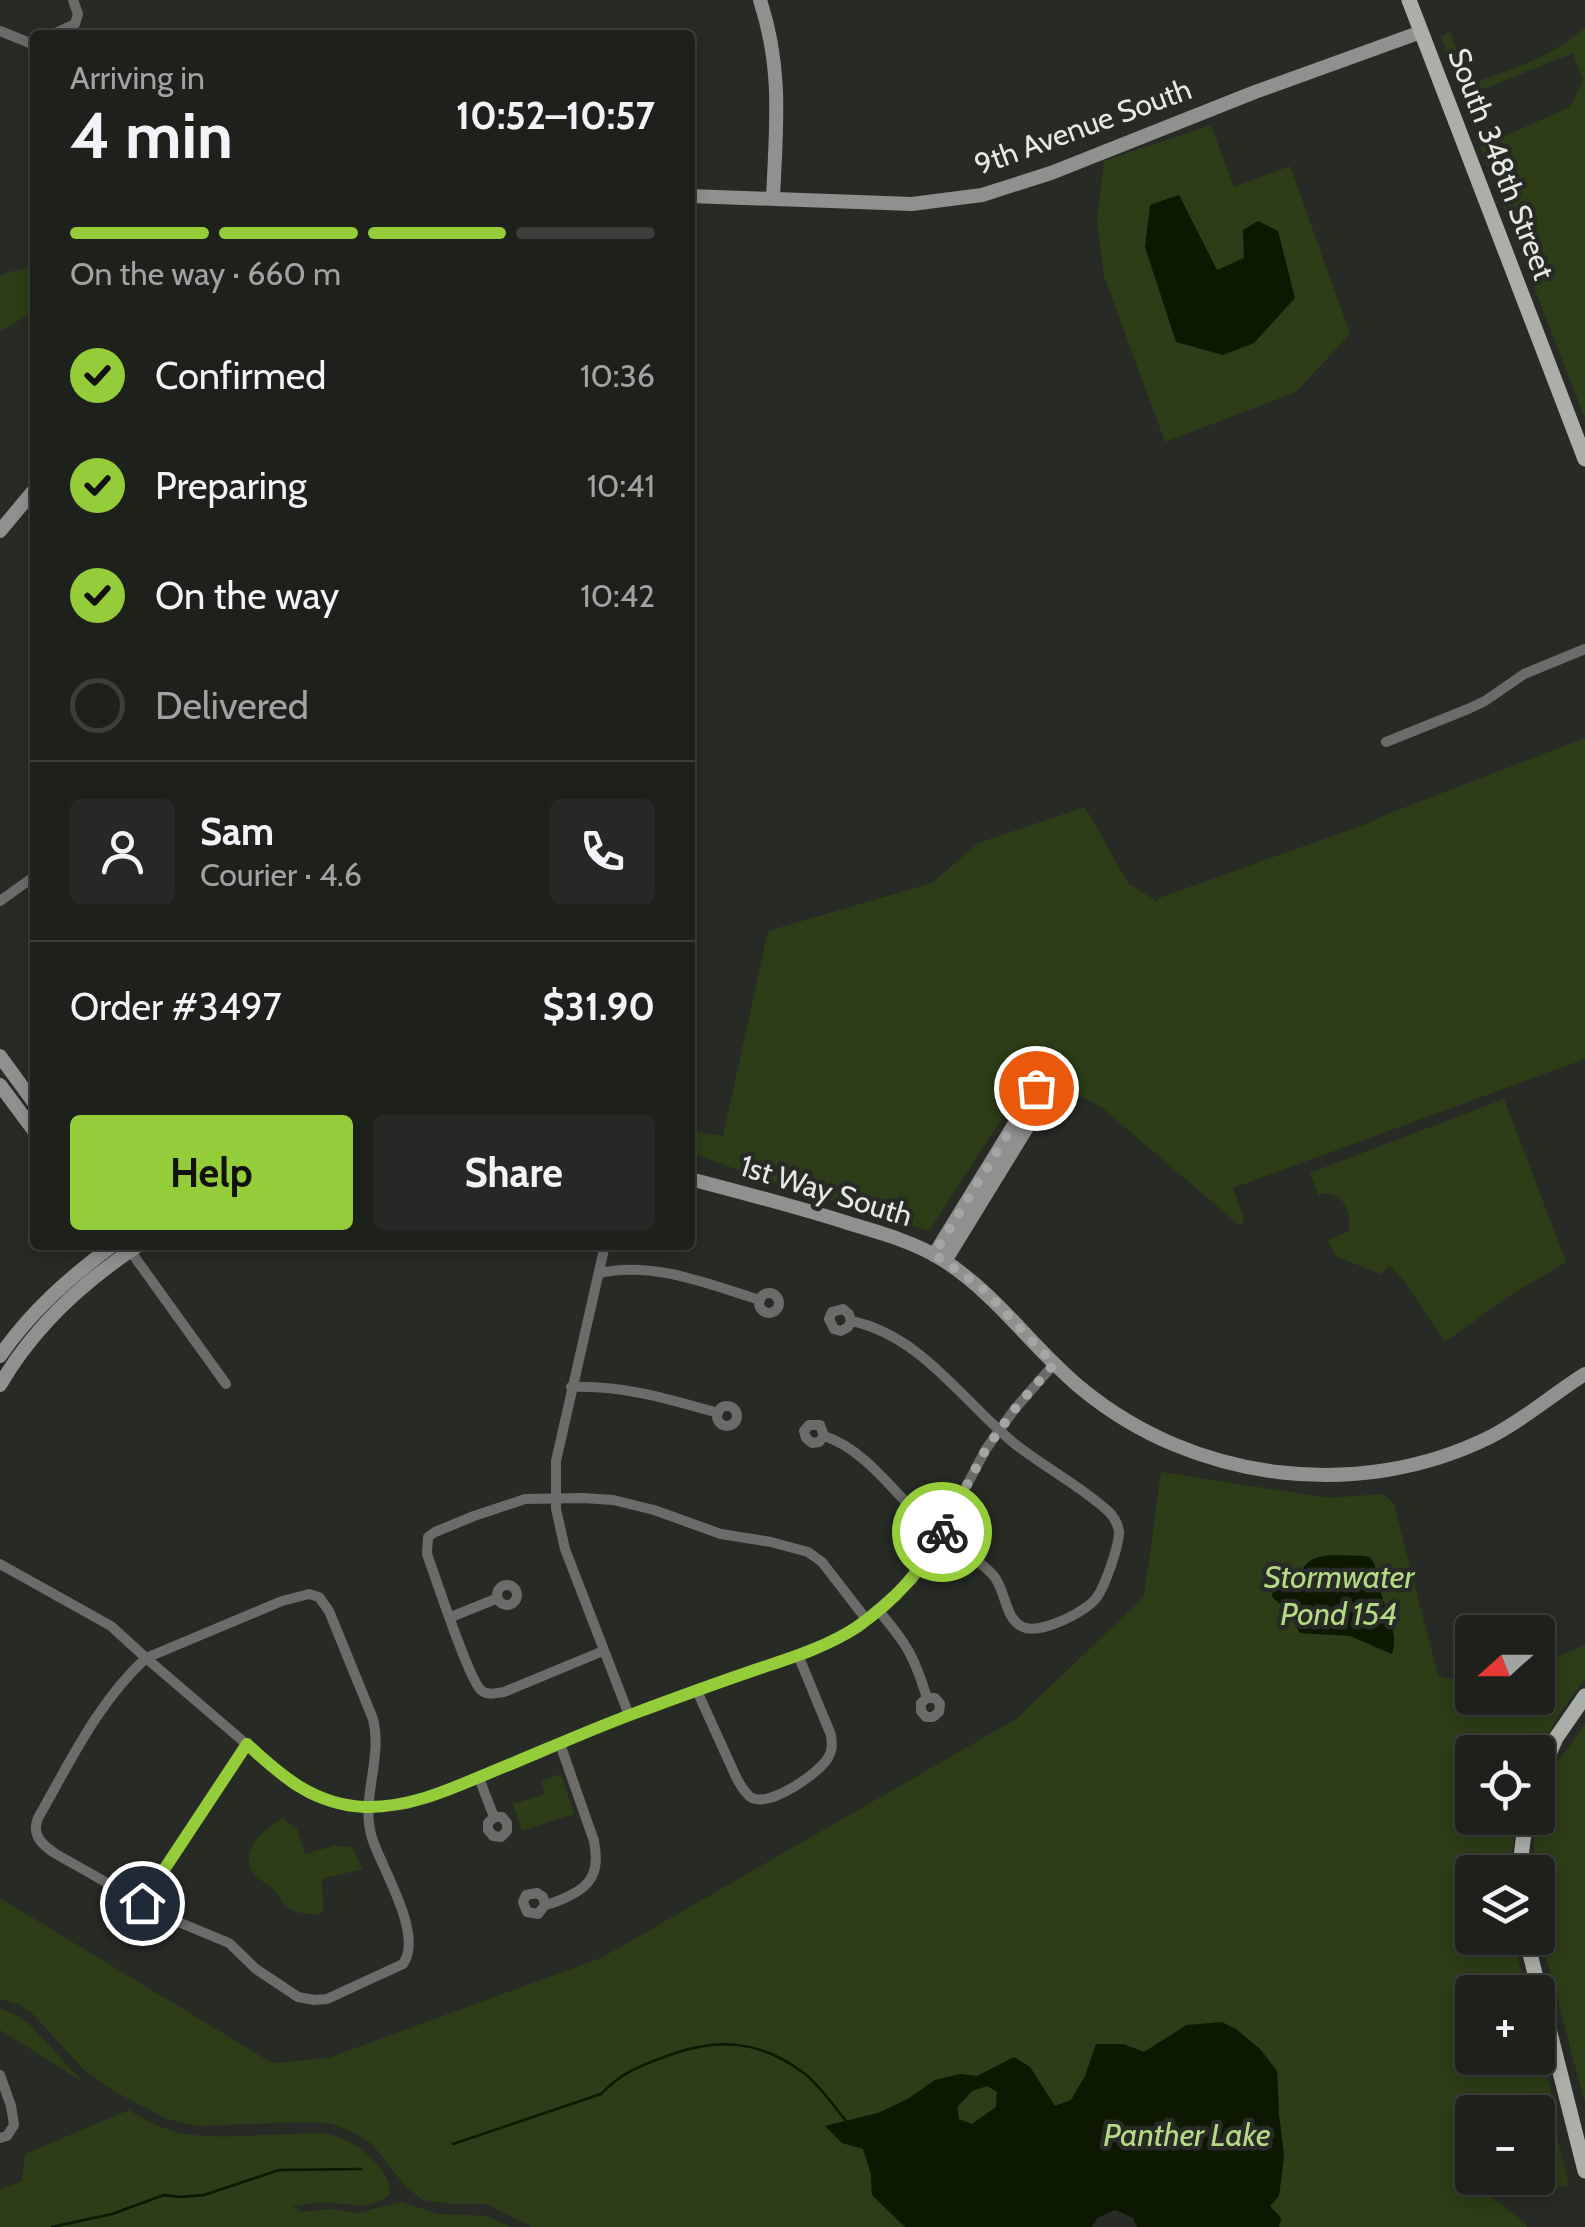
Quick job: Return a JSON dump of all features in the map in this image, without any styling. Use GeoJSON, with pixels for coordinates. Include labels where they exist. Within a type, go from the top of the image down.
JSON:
{"type":"FeatureCollection","features":[{"type":"Feature","properties":{"kind":"main road"},"geometry":{"type":"LineString","coordinates":[[760,0],[776,72],[773,198]]}},
{"type":"Feature","properties":{"kind":"main road","name":"South 348th Street"},"geometry":{"type":"LineString","coordinates":[[1409,0],[1585,459]]}},
{"type":"Feature","properties":{"kind":"main road","name":"9th Avenue South"},"geometry":{"type":"LineString","coordinates":[[695,196],[912,204],[982,195],[1051,174],[1421,32]]}},
{"type":"Feature","properties":{"kind":"main road"},"geometry":{"type":"LineString","coordinates":[[0,530],[30,494]]}},
{"type":"Feature","properties":{"kind":"main road"},"geometry":{"type":"LineString","coordinates":[[0,1056],[30,1097]]}},
{"type":"Feature","properties":{"kind":"main road"},"geometry":{"type":"LineString","coordinates":[[0,1086],[30,1125]]}},
{"type":"Feature","properties":{"kind":"main road"},"geometry":{"type":"LineString","coordinates":[[939,1258],[1042,1092]]}},
{"type":"Feature","properties":{"kind":"main road","name":"1st Way South"},"geometry":{"type":"LineString","coordinates":[[695,1180],[817,1213],[939,1258],[982,1288],[1082,1389],[1133,1425],[1186,1451],[1234,1466],[1279,1473],[1368,1473],[1408,1466],[1468,1446],[1515,1422],[1585,1374]]}},
{"type":"Feature","properties":{"kind":"main road"},"geometry":{"type":"LineString","coordinates":[[0,1356],[73,1275],[106,1250]]}},
{"type":"Feature","properties":{"kind":"main road"},"geometry":{"type":"LineString","coordinates":[[0,1385],[49,1320],[127,1250]]}},
{"type":"Feature","properties":{"kind":"main road"},"geometry":{"type":"LineString","coordinates":[[1555,1740],[1585,1696]]}},
{"type":"Feature","properties":{"kind":"main road"},"geometry":{"type":"LineString","coordinates":[[1530,1955],[1585,2171]]}},
{"type":"Feature","properties":{"kind":"street"},"geometry":{"type":"LineString","coordinates":[[62,30],[76,24],[78,14],[73,0]]}},
{"type":"Feature","properties":{"kind":"street"},"geometry":{"type":"LineString","coordinates":[[0,31],[30,43]]}},
{"type":"Feature","properties":{"kind":"street"},"geometry":{"type":"LineString","coordinates":[[1386,742],[1468,709],[1524,674],[1585,649]]}},
{"type":"Feature","properties":{"kind":"street"},"geometry":{"type":"LineString","coordinates":[[0,901],[30,880]]}},
{"type":"Feature","properties":{"kind":"street"},"geometry":{"type":"LineString","coordinates":[[133,1250],[226,1384]]}},
{"type":"Feature","properties":{"kind":"street"},"geometry":{"type":"LineString","coordinates":[[604,1250],[556,1461],[556,1498],[564,1549],[629,1716]]}},
{"type":"Feature","properties":{"kind":"street"},"geometry":{"type":"LineString","coordinates":[[599,1272],[627,1268],[669,1273],[760,1300]]}},
{"type":"Feature","properties":{"kind":"street"},"geometry":{"type":"LineString","coordinates":[[824,1436],[840,1441],[863,1459],[940,1536],[992,1574],[1012,1617],[1026,1629],[1037,1629],[1081,1611],[1098,1597],[1118,1538],[1114,1516],[1024,1451],[920,1355],[888,1334],[851,1321]]}},
{"type":"Feature","properties":{"kind":"street"},"geometry":{"type":"LineString","coordinates":[[0,1564],[102,1619],[278,1774],[310,1794],[340,1804],[368,1807],[406,1804],[629,1716],[798,1655],[840,1637],[866,1620],[912,1580],[1000,1430],[1054,1364]]}},
{"type":"Feature","properties":{"kind":"street"},"geometry":{"type":"LineString","coordinates":[[571,1387],[624,1389],[718,1414]]}},
{"type":"Feature","properties":{"kind":"street"},"geometry":{"type":"LineString","coordinates":[[603,1651],[504,1692],[486,1694],[470,1671],[427,1554],[428,1537],[525,1499],[613,1500],[721,1534],[800,1548],[822,1562],[866,1620]]}},
{"type":"Feature","properties":{"kind":"street"},"geometry":{"type":"LineString","coordinates":[[304,1594],[324,1602],[374,1720],[376,1738],[368,1807],[372,1839],[409,1934],[406,1961],[327,1999],[298,1997],[276,1984],[229,1943],[142,1903],[40,1840],[36,1833],[38,1818],[102,1707],[146,1658],[304,1594]]}},
{"type":"Feature","properties":{"kind":"street"},"geometry":{"type":"LineString","coordinates":[[451,1617],[498,1598]]}},
{"type":"Feature","properties":{"kind":"street"},"geometry":{"type":"LineString","coordinates":[[878,1610],[908,1648],[927,1698]]}},
{"type":"Feature","properties":{"kind":"street"},"geometry":{"type":"LineString","coordinates":[[697,1692],[744,1791],[764,1801],[819,1768],[833,1748],[798,1655]]}},
{"type":"Feature","properties":{"kind":"street"},"geometry":{"type":"LineString","coordinates":[[142,1903],[247,1744]]}},
{"type":"Feature","properties":{"kind":"street"},"geometry":{"type":"LineString","coordinates":[[545,1905],[578,1892],[590,1884],[596,1872],[594,1840],[560,1744]]}},
{"type":"Feature","properties":{"kind":"street"},"geometry":{"type":"LineString","coordinates":[[479,1778],[494,1817]]}},
{"type":"Feature","properties":{"kind":"street"},"geometry":{"type":"LineString","coordinates":[[0,2075],[14,2125],[3,2137]]}},
{"type":"Feature","properties":{"kind":"green space"},"geometry":{"type":"Polygon","coordinates":[[[1585,27],[1585,419],[1480,147],[1570,107],[1583,80],[1573,53],[1469,95],[1462,91],[1441,37],[1450,32],[1467,77],[1476,82],[1547,53],[1585,27]]]}},
{"type":"Feature","properties":{"kind":"green space"},"geometry":{"type":"Polygon","coordinates":[[[1211,125],[1234,187],[1290,166],[1350,334],[1296,392],[1165,442],[1104,276],[1097,220],[1104,161],[1211,125]],[[1179,196],[1176,342],[1244,258],[1217,271],[1179,196]]]}},
{"type":"Feature","properties":{"kind":"green space"},"geometry":{"type":"Polygon","coordinates":[[[30,266],[30,314],[0,331],[0,275],[30,266]]]}},
{"type":"Feature","properties":{"kind":"green space"},"geometry":{"type":"Polygon","coordinates":[[[1585,738],[1585,1059],[1233,1188],[1244,1219],[1240,1226],[1100,1106],[1031,1073],[929,1231],[695,1154],[695,1132],[723,1136],[768,931],[932,883],[978,843],[1085,807],[1128,883],[1159,903],[1156,899],[1585,738]]]}},
{"type":"Feature","properties":{"kind":"green space"},"geometry":{"type":"Polygon","coordinates":[[[1504,1099],[1566,1262],[1509,1296],[1445,1342],[1390,1265],[1381,1274],[1335,1256],[1328,1240],[1349,1231],[1347,1209],[1333,1195],[1318,1195],[1310,1173],[1504,1099]]]}},
{"type":"Feature","properties":{"kind":"green space"},"geometry":{"type":"Polygon","coordinates":[[[1161,1472],[1328,1498],[1383,1494],[1394,1504],[1438,1676],[1455,1680],[1455,1715],[1555,1715],[1555,1658],[1585,1645],[1585,1679],[1548,1735],[1455,1735],[1455,1835],[1514,1835],[1512,1855],[1455,1855],[1455,1955],[1517,1955],[1522,1975],[1455,1975],[1455,2075],[1547,2075],[1552,2095],[1455,2095],[1455,2195],[1493,2195],[1527,2227],[1279,2227],[1281,2218],[1270,2206],[1279,2196],[1284,2155],[1277,2071],[1260,2049],[1236,2029],[1187,2025],[1144,2052],[1123,2044],[1096,2044],[1085,2076],[1071,2100],[1054,2106],[1014,2058],[977,2076],[960,2074],[935,2080],[878,2113],[826,2126],[842,2143],[863,2148],[872,2195],[905,2227],[532,2227],[486,2204],[423,2200],[406,2187],[372,2144],[331,2124],[198,2126],[167,2119],[112,2090],[83,2069],[31,2012],[0,1999],[0,1898],[272,2063],[328,2058],[601,1958],[1016,1719],[1144,1597],[1161,1472]]]}},
{"type":"Feature","properties":{"kind":"green space"},"geometry":{"type":"Polygon","coordinates":[[[1585,1725],[1585,2103],[1555,1991],[1555,1975],[1551,1975],[1545,1955],[1555,1955],[1555,1855],[1534,1855],[1533,1835],[1555,1835],[1555,1771],[1585,1725]]]}},
{"type":"Feature","properties":{"kind":"green space"},"geometry":{"type":"Polygon","coordinates":[[[561,1774],[574,1814],[522,1831],[513,1804],[545,1794],[541,1781],[561,1774]]]}},
{"type":"Feature","properties":{"kind":"green space"},"geometry":{"type":"Polygon","coordinates":[[[283,1818],[297,1829],[305,1854],[336,1845],[352,1846],[362,1869],[322,1879],[323,1910],[318,1915],[290,1909],[250,1867],[253,1844],[283,1818]]]}},
{"type":"Feature","properties":{"kind":"green space"},"geometry":{"type":"Polygon","coordinates":[[[0,2008],[28,2023],[83,2082],[0,2030],[0,2008]]]}},
{"type":"Feature","properties":{"kind":"green space"},"geometry":{"type":"Polygon","coordinates":[[[987,2085],[997,2092],[996,2107],[972,2124],[959,2119],[957,2108],[972,2091],[987,2085]]]}},
{"type":"Feature","properties":{"kind":"green space"},"geometry":{"type":"Polygon","coordinates":[[[129,2110],[156,2125],[186,2134],[334,2136],[364,2152],[388,2181],[390,2195],[376,2202],[293,2206],[301,2212],[332,2209],[358,2213],[401,2202],[438,2214],[487,2216],[510,2227],[0,2227],[0,2189],[22,2181],[25,2154],[129,2110]]]}},
{"type":"Feature","properties":{"kind":"green space"},"geometry":{"type":"Polygon","coordinates":[[[1555,2128],[1569,2185],[1555,2188],[1555,2128]]]}},
{"type":"Feature","properties":{"kind":"water"},"geometry":{"type":"Polygon","coordinates":[[[1179,195],[1217,270],[1244,258],[1243,230],[1258,221],[1278,231],[1295,298],[1254,343],[1223,355],[1176,342],[1145,247],[1150,205],[1179,195]]]}},
{"type":"Feature","properties":{"kind":"water","name":"Stormwater Pond 154"},"geometry":{"type":"Polygon","coordinates":[[[1322,1556],[1370,1557],[1393,1633],[1392,1654],[1350,1636],[1300,1633],[1287,1610],[1272,1597],[1274,1574],[1292,1579],[1307,1563],[1322,1556]]]}},
{"type":"Feature","properties":{"kind":"water","name":"Panther Lake"},"geometry":{"type":"Polygon","coordinates":[[[1222,2022],[1236,2029],[1260,2049],[1277,2071],[1284,2155],[1279,2196],[1270,2206],[1281,2218],[1279,2227],[1137,2227],[1133,2218],[1115,2210],[1097,2218],[1092,2227],[905,2227],[872,2195],[871,2174],[863,2149],[842,2143],[825,2126],[878,2113],[935,2080],[960,2074],[977,2076],[1014,2057],[1030,2067],[1055,2106],[1071,2100],[1085,2076],[1096,2044],[1123,2044],[1144,2052],[1187,2025],[1222,2022]],[[987,2086],[972,2091],[957,2107],[959,2119],[972,2124],[996,2107],[997,2092],[987,2086]]]}},
{"type":"Feature","properties":{"kind":"waterway"},"geometry":{"type":"LineString","coordinates":[[453,2144],[601,2094],[623,2075],[657,2060],[721,2044],[755,2048],[789,2063],[816,2085],[846,2121]]}},
{"type":"Feature","properties":{"kind":"waterway"},"geometry":{"type":"LineString","coordinates":[[52,2227],[112,2214],[164,2195],[204,2195],[279,2170],[361,2169]]}},
{"type":"Feature","properties":{"kind":"way so far"},"geometry":{"type":"LineString","coordinates":[[942,1532],[986,1449],[1054,1364],[982,1288],[934,1254],[1036,1088]]}},
{"type":"Feature","properties":{"kind":"route"},"geometry":{"type":"LineString","coordinates":[[142,1903],[247,1744],[278,1774],[325,1800],[368,1807],[406,1804],[840,1637],[903,1590],[942,1532]]}}]}
